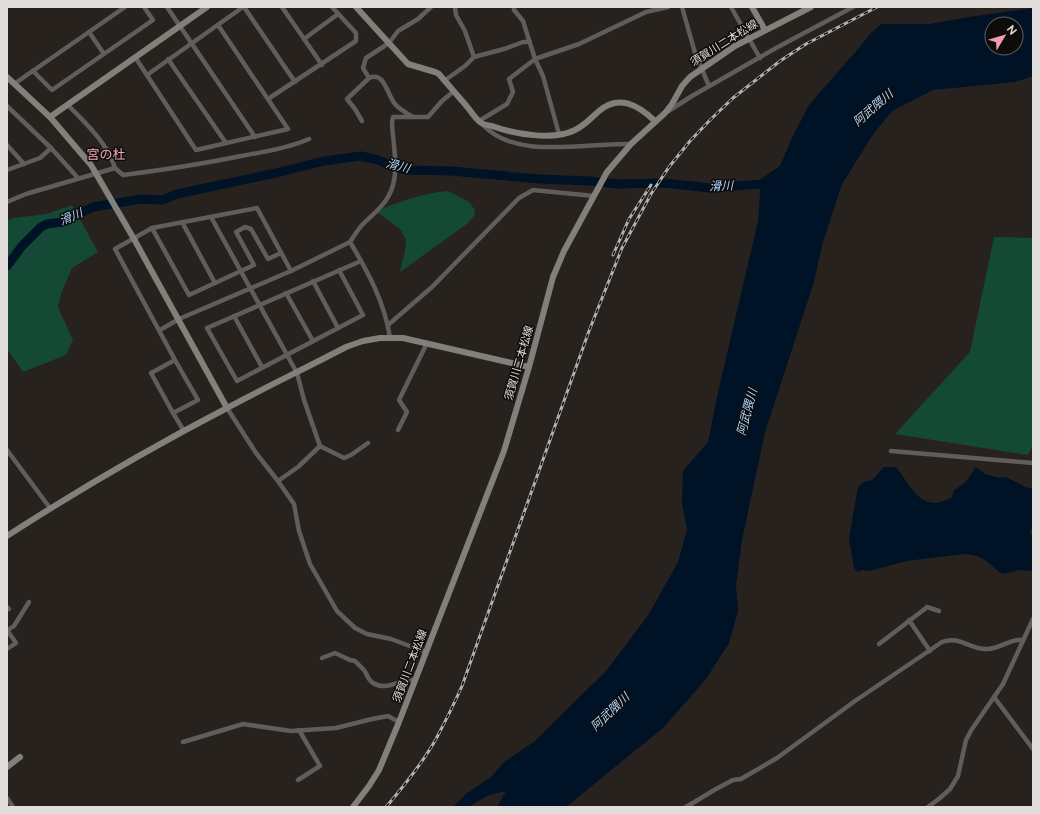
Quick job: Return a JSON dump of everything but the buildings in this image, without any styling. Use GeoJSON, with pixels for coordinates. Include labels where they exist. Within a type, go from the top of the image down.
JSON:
{"type":"FeatureCollection","features":[{"type":"Feature","properties":{"kind":"street"},"geometry":{"type":"LineString","coordinates":[[14,84],[125,7]]}},
{"type":"Feature","properties":{"kind":"street"},"geometry":{"type":"LineString","coordinates":[[33,71],[52,90],[153,20],[144,7]]}},
{"type":"Feature","properties":{"kind":"street"},"geometry":{"type":"LineString","coordinates":[[167,7],[255,136]]}},
{"type":"Feature","properties":{"kind":"street"},"geometry":{"type":"LineString","coordinates":[[50,117],[207,7]]}},
{"type":"Feature","properties":{"kind":"street"},"geometry":{"type":"LineString","coordinates":[[146,75],[243,7],[295,82]]}},
{"type":"Feature","properties":{"kind":"street"},"geometry":{"type":"LineString","coordinates":[[282,7],[322,65]]}},
{"type":"Feature","properties":{"kind":"street"},"geometry":{"type":"LineString","coordinates":[[268,99],[322,65],[356,41],[356,33],[332,7]]}},
{"type":"Feature","properties":{"kind":"street"},"geometry":{"type":"LineString","coordinates":[[356,7],[408,64],[435,72],[490,132],[515,143],[524,144],[567,147],[602,144],[631,144]]}},
{"type":"Feature","properties":{"kind":"street"},"geometry":{"type":"LineString","coordinates":[[369,78],[363,68],[366,58],[389,43],[398,31],[418,19],[432,7]]}},
{"type":"Feature","properties":{"kind":"street"},"geometry":{"type":"LineString","coordinates":[[514,7],[514,10],[523,21],[535,59],[543,76],[559,134]]}},
{"type":"Feature","properties":{"kind":"street"},"geometry":{"type":"LineString","coordinates":[[480,122],[507,104],[513,92],[509,79],[535,59],[579,44],[646,12],[668,7]]}},
{"type":"Feature","properties":{"kind":"street"},"geometry":{"type":"LineString","coordinates":[[682,7],[695,53],[709,86]]}},
{"type":"Feature","properties":{"kind":"street"},"geometry":{"type":"LineString","coordinates":[[732,7],[760,58]]}},
{"type":"Feature","properties":{"kind":"street"},"geometry":{"type":"LineString","coordinates":[[752,7],[765,30]]}},
{"type":"Feature","properties":{"kind":"street","name":"須賀川二本松線"},"geometry":{"type":"LineString","coordinates":[[353,807],[379,770],[399,722],[504,451],[553,278],[564,251],[607,172],[631,144],[654,121],[665,113],[684,83],[702,68],[726,52],[765,30],[811,7]]}},
{"type":"Feature","properties":{"kind":"street"},"geometry":{"type":"LineString","coordinates":[[665,113],[709,86],[853,7]]}},
{"type":"Feature","properties":{"kind":"street"},"geometry":{"type":"LineString","coordinates":[[455,8],[456,15],[465,31],[474,57]]}},
{"type":"Feature","properties":{"kind":"street"},"geometry":{"type":"LineString","coordinates":[[304,39],[338,14]]}},
{"type":"Feature","properties":{"kind":"street"},"geometry":{"type":"LineString","coordinates":[[135,57],[196,150],[288,129],[218,24]]}},
{"type":"Feature","properties":{"kind":"street"},"geometry":{"type":"LineString","coordinates":[[89,32],[104,54]]}},
{"type":"Feature","properties":{"kind":"street"},"geometry":{"type":"LineString","coordinates":[[444,81],[465,66],[474,57],[523,42],[530,42]]}},
{"type":"Feature","properties":{"kind":"street"},"geometry":{"type":"LineString","coordinates":[[168,59],[226,144]]}},
{"type":"Feature","properties":{"kind":"street"},"geometry":{"type":"LineString","coordinates":[[362,121],[356,108],[347,99],[369,78],[374,76],[378,77],[384,84],[393,102],[398,108],[413,117]]}},
{"type":"Feature","properties":{"kind":"street"},"geometry":{"type":"LineString","coordinates":[[7,77],[50,117],[91,165],[103,184],[226,408],[256,453],[294,504],[299,531],[310,564],[337,611],[354,628],[367,634],[391,639],[426,652]]}},
{"type":"Feature","properties":{"kind":"street"},"geometry":{"type":"LineString","coordinates":[[160,330],[178,320],[291,271],[350,242],[361,226],[380,208],[389,196],[393,186],[395,171],[392,123],[393,116],[428,117],[442,101],[454,91]]}},
{"type":"Feature","properties":{"kind":"street"},"geometry":{"type":"LineString","coordinates":[[480,122],[503,130],[525,134],[539,136],[559,134],[571,132],[577,129],[604,108],[611,104],[619,103],[630,104],[638,107],[654,121]]}},
{"type":"Feature","properties":{"kind":"street"},"geometry":{"type":"LineString","coordinates":[[68,105],[95,133],[108,151],[115,168],[122,175],[174,169],[263,152],[293,145],[310,139]]}},
{"type":"Feature","properties":{"kind":"street"},"geometry":{"type":"LineString","coordinates":[[7,106],[51,148],[78,178]]}},
{"type":"Feature","properties":{"kind":"street"},"geometry":{"type":"LineString","coordinates":[[7,145],[24,164]]}},
{"type":"Feature","properties":{"kind":"street"},"geometry":{"type":"LineString","coordinates":[[7,170],[40,158],[51,148]]}},
{"type":"Feature","properties":{"kind":"street"},"geometry":{"type":"LineString","coordinates":[[7,202],[26,194],[115,168]]}},
{"type":"Feature","properties":{"kind":"street"},"geometry":{"type":"LineString","coordinates":[[388,325],[432,288],[519,198],[528,192],[533,190],[595,194]]}},
{"type":"Feature","properties":{"kind":"street"},"geometry":{"type":"LineString","coordinates":[[173,413],[198,400],[115,249],[152,228],[258,208],[291,271]]}},
{"type":"Feature","properties":{"kind":"street"},"geometry":{"type":"LineString","coordinates":[[211,217],[297,372],[304,400],[320,446],[344,458],[368,443]]}},
{"type":"Feature","properties":{"kind":"street"},"geometry":{"type":"LineString","coordinates":[[182,222],[215,283]]}},
{"type":"Feature","properties":{"kind":"street"},"geometry":{"type":"LineString","coordinates":[[152,228],[189,295],[254,265],[236,232],[245,227],[251,230],[268,259],[281,253]]}},
{"type":"Feature","properties":{"kind":"street"},"geometry":{"type":"LineString","coordinates":[[350,242],[381,301],[390,338]]}},
{"type":"Feature","properties":{"kind":"street"},"geometry":{"type":"LineString","coordinates":[[339,270],[363,315],[237,381],[207,328],[313,281],[339,270],[361,261]]}},
{"type":"Feature","properties":{"kind":"street"},"geometry":{"type":"LineString","coordinates":[[313,281],[338,328]]}},
{"type":"Feature","properties":{"kind":"street"},"geometry":{"type":"LineString","coordinates":[[286,293],[313,341]]}},
{"type":"Feature","properties":{"kind":"street"},"geometry":{"type":"LineString","coordinates":[[234,316],[262,367]]}},
{"type":"Feature","properties":{"kind":"street"},"geometry":{"type":"LineString","coordinates":[[7,536],[50,508],[184,431],[297,372],[363,341],[403,338],[529,367]]}},
{"type":"Feature","properties":{"kind":"street"},"geometry":{"type":"LineString","coordinates":[[398,430],[407,412],[399,400],[427,343]]}},
{"type":"Feature","properties":{"kind":"street"},"geometry":{"type":"LineString","coordinates":[[176,360],[151,373],[184,431]]}},
{"type":"Feature","properties":{"kind":"street"},"geometry":{"type":"LineString","coordinates":[[278,481],[298,467],[320,446]]}},
{"type":"Feature","properties":{"kind":"street"},"geometry":{"type":"LineString","coordinates":[[7,450],[50,508]]}},
{"type":"Feature","properties":{"kind":"street"},"geometry":{"type":"LineString","coordinates":[[891,451],[1033,463]]}},
{"type":"Feature","properties":{"kind":"street"},"geometry":{"type":"LineString","coordinates":[[7,649],[16,643],[7,630],[14,626],[29,602]]}},
{"type":"Feature","properties":{"kind":"street"},"geometry":{"type":"LineString","coordinates":[[879,644],[927,607],[939,610]]}},
{"type":"Feature","properties":{"kind":"street"},"geometry":{"type":"LineString","coordinates":[[928,807],[953,785],[958,776],[966,740],[1003,684],[1033,619]]}},
{"type":"Feature","properties":{"kind":"street"},"geometry":{"type":"LineString","coordinates":[[909,620],[930,651]]}},
{"type":"Feature","properties":{"kind":"street"},"geometry":{"type":"LineString","coordinates":[[686,807],[716,789],[733,780],[741,778],[777,758],[861,696],[939,644],[948,640],[956,640],[986,649],[995,648],[1015,640],[1023,640]]}},
{"type":"Feature","properties":{"kind":"street"},"geometry":{"type":"LineString","coordinates":[[322,658],[335,653],[355,661],[365,671],[368,679],[373,683],[386,687],[408,679],[415,680]]}},
{"type":"Feature","properties":{"kind":"street"},"geometry":{"type":"LineString","coordinates":[[994,697],[1033,749]]}},
{"type":"Feature","properties":{"kind":"street"},"geometry":{"type":"LineString","coordinates":[[183,742],[243,724],[299,730],[336,728],[388,716],[399,722]]}},
{"type":"Feature","properties":{"kind":"street"},"geometry":{"type":"LineString","coordinates":[[298,780],[320,766],[299,730]]}},
{"type":"Feature","properties":{"kind":"street"},"geometry":{"type":"LineString","coordinates":[[7,767],[20,757]]}},
{"type":"Feature","properties":{"kind":"street"},"geometry":{"type":"LineString","coordinates":[[7,798],[13,807]]}},
{"type":"Feature","properties":{"kind":"green space"},"geometry":{"type":"Polygon","coordinates":[[[448,191],[469,202],[475,210],[474,216],[468,223],[400,272],[406,240],[401,230],[376,211],[420,196],[448,191]]]}},
{"type":"Feature","properties":{"kind":"green space"},"geometry":{"type":"Polygon","coordinates":[[[72,205],[98,252],[72,268],[61,294],[58,307],[73,340],[66,355],[23,372],[7,349],[7,221],[13,218],[47,214],[72,205]]]}},
{"type":"Feature","properties":{"kind":"green space"},"geometry":{"type":"Polygon","coordinates":[[[994,237],[1033,238],[1033,445],[1028,455],[895,434],[970,352],[994,237]]]}},
{"type":"Feature","properties":{"kind":"water","name":"阿武隈川"},"geometry":{"type":"Polygon","coordinates":[[[1033,8],[1033,76],[1015,82],[933,90],[892,111],[874,133],[842,184],[823,242],[813,285],[765,432],[742,540],[736,585],[738,611],[729,643],[706,679],[664,727],[566,807],[497,807],[506,791],[489,795],[468,807],[453,807],[466,794],[491,777],[504,762],[535,741],[607,670],[649,614],[678,562],[687,530],[682,503],[683,471],[708,442],[758,221],[761,179],[780,166],[809,105],[870,34],[881,24],[930,24],[1033,8]]]}},
{"type":"Feature","properties":{"kind":"water"},"geometry":{"type":"Polygon","coordinates":[[[884,467],[896,467],[918,496],[925,501],[932,503],[941,502],[952,497],[954,490],[966,482],[976,467],[985,474],[1000,478],[1006,477],[1025,487],[1033,489],[1033,528],[1030,531],[1033,541],[1033,571],[1020,570],[1002,574],[981,558],[965,554],[906,561],[870,571],[862,570],[858,572],[854,568],[849,539],[858,487],[864,482],[872,480],[884,467]]]}},
{"type":"Feature","properties":{"kind":"waterway","name":"滑川"},"geometry":{"type":"LineString","coordinates":[[7,266],[22,246],[41,227],[47,224],[62,222],[93,207],[141,199],[162,200],[177,194],[324,161],[361,156],[407,170],[452,171],[539,179],[590,181],[618,184],[665,183],[710,188],[773,183]]}},
{"type":"Feature","properties":{"kind":"railway"},"geometry":{"type":"LineString","coordinates":[[386,807],[431,748],[462,686],[589,331],[622,248],[651,194],[669,167],[690,141],[733,98],[780,61],[806,44],[877,7]]}},
{"type":"Feature","properties":{"kind":"railway"},"geometry":{"type":"LineString","coordinates":[[613,255],[629,219],[651,185]]}},
{"type":"Feature","properties":{"kind":"district","name":"宮の杜"},"geometry":{"type":"Point","coordinates":[106,154]}}]}
